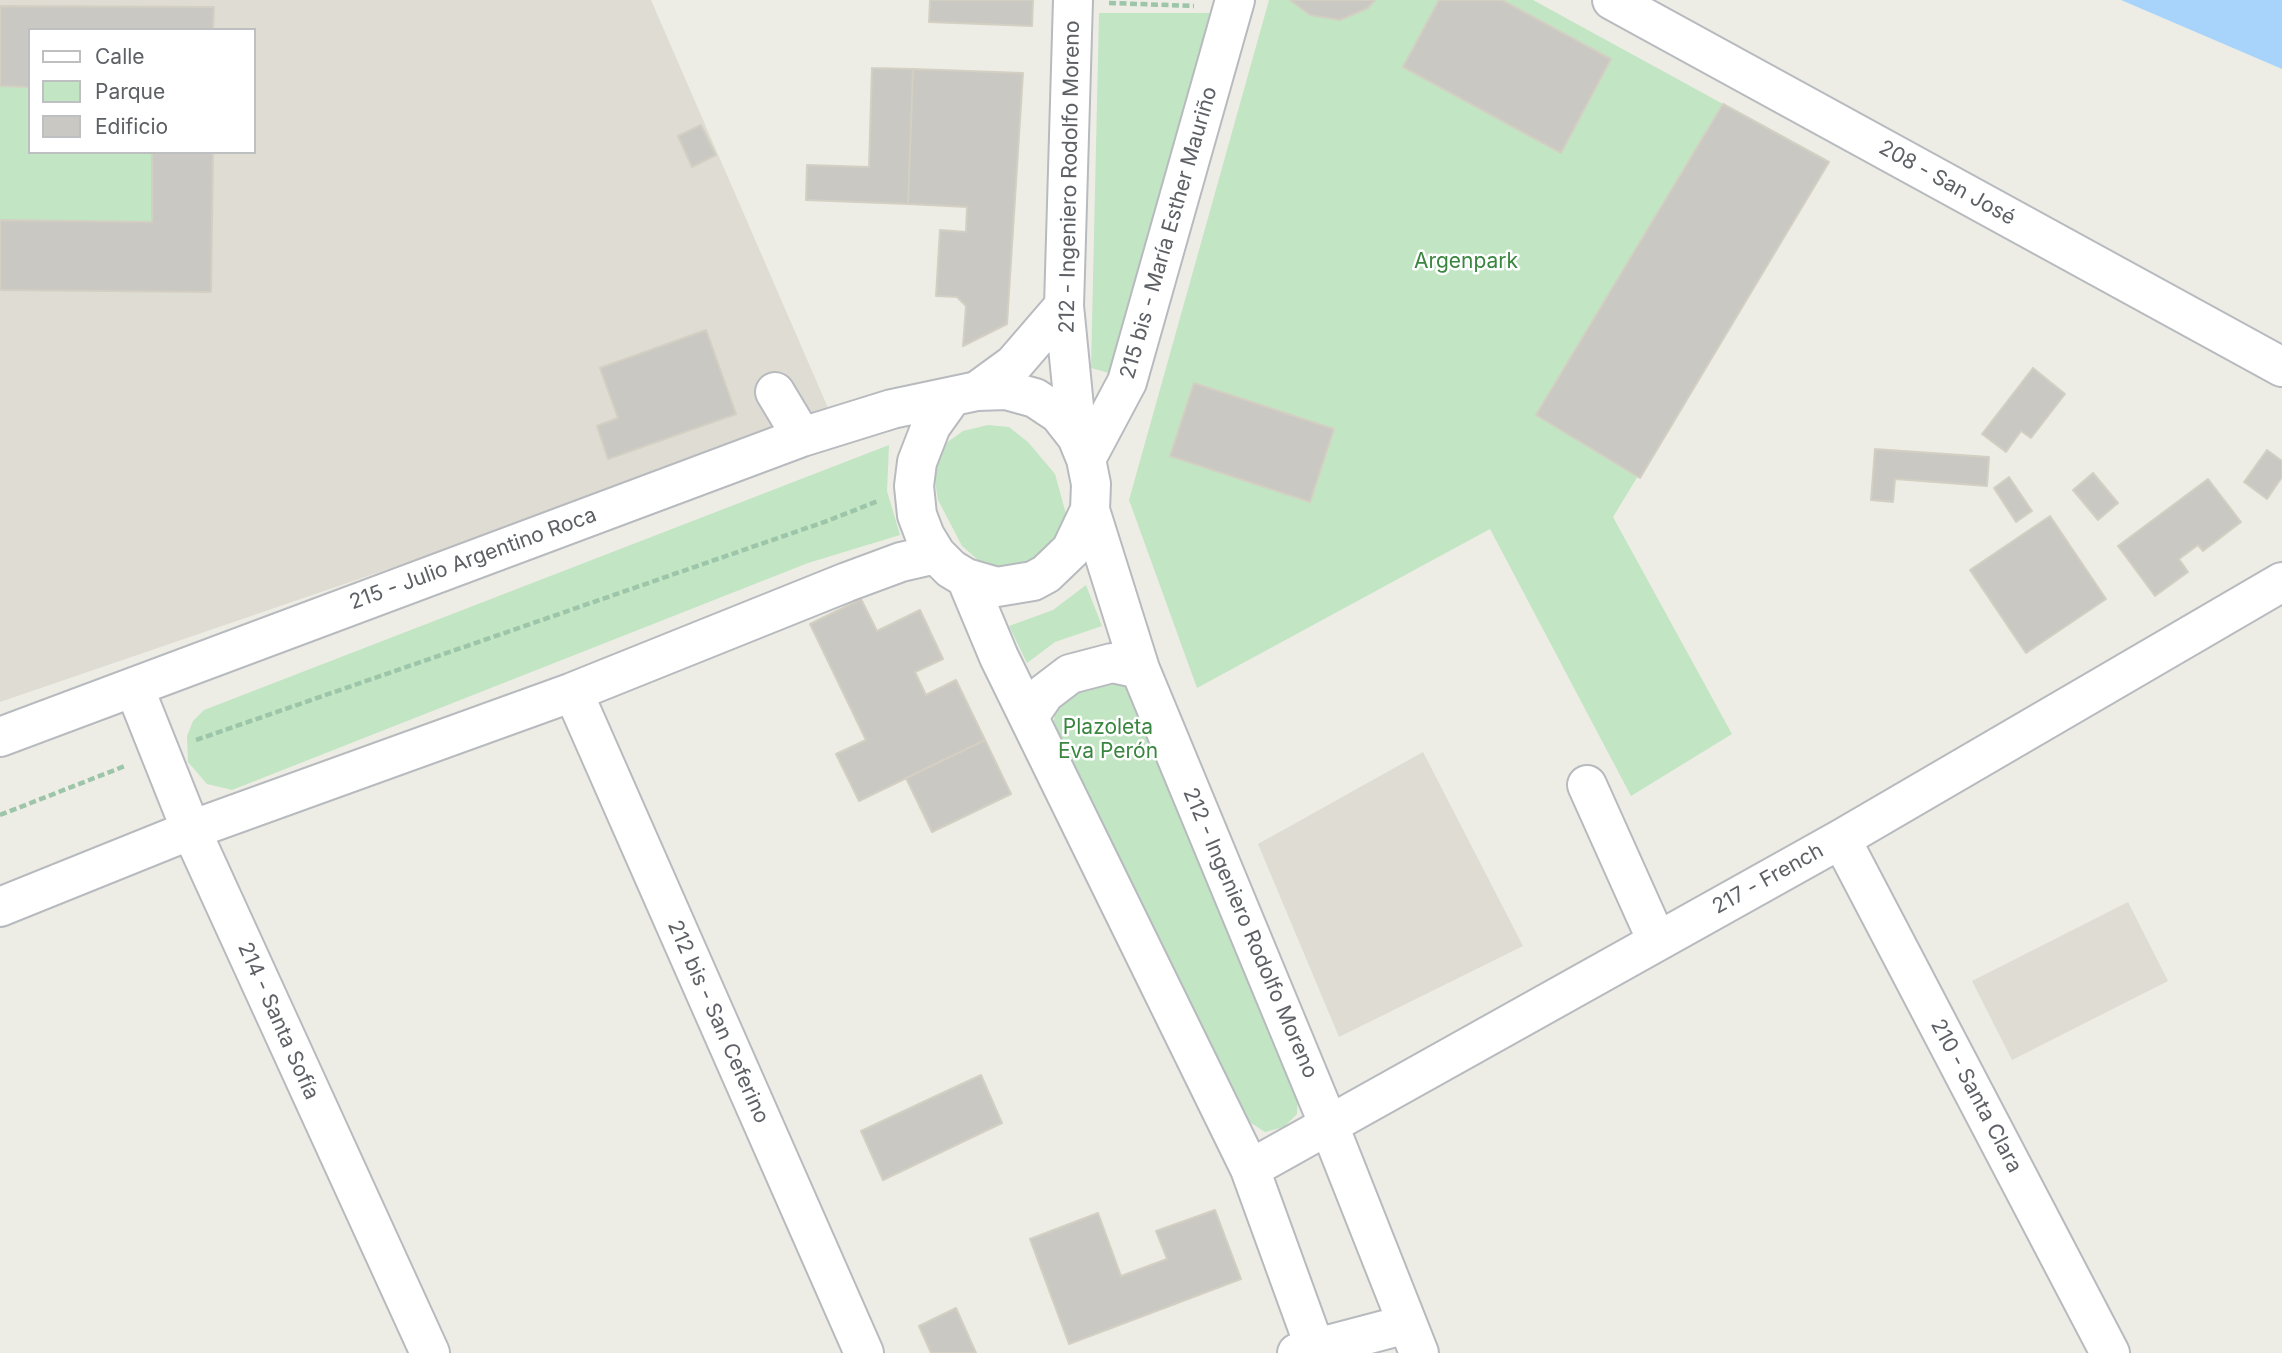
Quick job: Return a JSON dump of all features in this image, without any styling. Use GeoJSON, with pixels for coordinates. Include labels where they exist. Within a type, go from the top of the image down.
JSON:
{"type":"FeatureCollection","features":[{"type":"Feature","properties":{"kind":"street","name":"215 bis - María Esther Mauriño"},"geometry":{"type":"LineString","coordinates":[[1081,448],[1127,382],[1235,0]]}},
{"type":"Feature","properties":{"kind":"street","name":"208 - San José"},"geometry":{"type":"LineString","coordinates":[[1612,0],[2282,367]]}},
{"type":"Feature","properties":{"kind":"street","name":"212 - Ingeniero Rodolfo Moreno"},"geometry":{"type":"LineString","coordinates":[[1081,448],[1064,306],[1087,1]]}},
{"type":"Feature","properties":{"kind":"street","name":"215 - Julio Argentino Roca"},"geometry":{"type":"LineString","coordinates":[[0,737],[802,438],[892,409],[964,394],[1014,364],[1064,306]]}},
{"type":"Feature","properties":{"kind":"street"},"geometry":{"type":"LineString","coordinates":[[1006,390],[1035,398],[1059,414],[1081,448],[1090,510],[1071,550],[1046,574],[1033,581],[997,587],[966,578],[951,569],[936,554],[917,514],[914,486],[921,445],[964,394],[1006,390]]}},
{"type":"Feature","properties":{"kind":"street"},"geometry":{"type":"LineString","coordinates":[[775,392],[802,438]]}},
{"type":"Feature","properties":{"kind":"street","name":"212 - Ingeniero Rodolfo Moreno"},"geometry":{"type":"LineString","coordinates":[[1090,510],[1140,669],[1328,1123],[1413,1339]]}},
{"type":"Feature","properties":{"kind":"street"},"geometry":{"type":"LineString","coordinates":[[0,907],[191,830],[573,692],[847,582],[901,562],[936,554]]}},
{"type":"Feature","properties":{"kind":"street"},"geometry":{"type":"LineString","coordinates":[[966,578],[999,657],[1030,715],[1250,1169],[1306,1350],[1413,1339]]}},
{"type":"Feature","properties":{"kind":"street","name":"217 - French"},"geometry":{"type":"LineString","coordinates":[[1250,1169],[1328,1123],[1841,839],[2282,582]]}},
{"type":"Feature","properties":{"kind":"street"},"geometry":{"type":"LineString","coordinates":[[1030,715],[1045,693],[1070,674],[1112,663],[1140,669]]}},
{"type":"Feature","properties":{"kind":"street","name":"214 - Santa Sofía"},"geometry":{"type":"LineString","coordinates":[[134,687],[191,830],[430,1353]]}},
{"type":"Feature","properties":{"kind":"street","name":"212 bis - San Ceferino"},"geometry":{"type":"LineString","coordinates":[[573,692],[864,1353]]}},
{"type":"Feature","properties":{"kind":"street"},"geometry":{"type":"LineString","coordinates":[[1587,785],[1657,941]]}},
{"type":"Feature","properties":{"kind":"street","name":"210 - Santa Clara"},"geometry":{"type":"LineString","coordinates":[[1841,839],[2110,1353]]}},
{"type":"Feature","properties":{"kind":"path"},"geometry":{"type":"LineString","coordinates":[[1087,1],[1163,4]]}},
{"type":"Feature","properties":{"kind":"path"},"geometry":{"type":"LineString","coordinates":[[0,815],[162,752],[828,521],[914,486]]}},
{"type":"Feature","properties":{"kind":"shaded area"},"geometry":{"type":"Polygon","coordinates":[[[0,0],[651,0],[832,417],[0,702],[0,0]]]}},
{"type":"Feature","properties":{"kind":"shaded area"},"geometry":{"type":"Polygon","coordinates":[[[1423,752],[1523,946],[1339,1037],[1258,844],[1423,752]]]}},
{"type":"Feature","properties":{"kind":"shaded area"},"geometry":{"type":"Polygon","coordinates":[[[2128,902],[2168,981],[2012,1060],[1972,981],[2128,902]]]}},
{"type":"Feature","properties":{"kind":"green space","name":"Argenpark"},"geometry":{"type":"Polygon","coordinates":[[[1269,0],[1533,0],[1829,162],[1613,517],[1732,734],[1631,796],[1490,529],[1197,688],[1129,500],[1269,0]]]}},
{"type":"Feature","properties":{"kind":"green space"},"geometry":{"type":"Polygon","coordinates":[[[1099,13],[1216,13],[1109,373],[1091,368],[1099,13]]]}},
{"type":"Feature","properties":{"kind":"green space"},"geometry":{"type":"Polygon","coordinates":[[[0,86],[28,87],[28,154],[152,154],[152,222],[0,220],[0,86]]]}},
{"type":"Feature","properties":{"kind":"green space"},"geometry":{"type":"Polygon","coordinates":[[[988,425],[1009,427],[1028,442],[1055,474],[1066,514],[1061,538],[1052,558],[998,571],[978,560],[962,546],[938,500],[933,469],[942,446],[963,431],[988,425]]]}},
{"type":"Feature","properties":{"kind":"green space"},"geometry":{"type":"Polygon","coordinates":[[[889,445],[887,491],[900,535],[808,563],[232,790],[207,784],[188,762],[187,736],[193,721],[204,710],[889,445]]]}},
{"type":"Feature","properties":{"kind":"green space"},"geometry":{"type":"Polygon","coordinates":[[[1086,585],[1102,626],[1055,642],[1027,663],[1009,626],[1053,610],[1086,585]]]}},
{"type":"Feature","properties":{"kind":"green space","name":"Plazoleta Eva Perón"},"geometry":{"type":"Polygon","coordinates":[[[1087,680],[1128,684],[1298,1094],[1297,1114],[1284,1127],[1265,1132],[1248,1121],[1065,752],[1054,722],[1055,709],[1087,680]]]}},
{"type":"Feature","properties":{"kind":"water"},"geometry":{"type":"Polygon","coordinates":[[[2121,0],[2282,0],[2282,69],[2121,0]]]}},
{"type":"Feature","properties":{"kind":"building"},"geometry":{"type":"Polygon","coordinates":[[[930,0],[1033,0],[1032,26],[929,22],[930,0]]]}},
{"type":"Feature","properties":{"kind":"building"},"geometry":{"type":"Polygon","coordinates":[[[1290,0],[1375,0],[1368,8],[1340,20],[1310,15],[1290,0]]]}},
{"type":"Feature","properties":{"kind":"building"},"geometry":{"type":"Polygon","coordinates":[[[1439,0],[1502,0],[1611,59],[1561,153],[1403,67],[1439,0]]]}},
{"type":"Feature","properties":{"kind":"building"},"geometry":{"type":"Polygon","coordinates":[[[0,6],[214,7],[213,28],[28,28],[28,87],[0,86],[0,6]]]}},
{"type":"Feature","properties":{"kind":"building"},"geometry":{"type":"Polygon","coordinates":[[[872,68],[913,69],[908,204],[806,200],[807,165],[869,167],[872,68]]]}},
{"type":"Feature","properties":{"kind":"building"},"geometry":{"type":"Polygon","coordinates":[[[913,69],[1023,73],[1007,324],[963,346],[966,306],[957,297],[936,296],[940,230],[966,232],[967,207],[908,204],[913,69]]]}},
{"type":"Feature","properties":{"kind":"building"},"geometry":{"type":"Polygon","coordinates":[[[1723,104],[1829,162],[1640,478],[1536,415],[1723,104]]]}},
{"type":"Feature","properties":{"kind":"building"},"geometry":{"type":"Polygon","coordinates":[[[701,125],[716,155],[692,167],[678,136],[701,125]]]}},
{"type":"Feature","properties":{"kind":"building"},"geometry":{"type":"Polygon","coordinates":[[[152,154],[213,154],[211,292],[0,290],[0,220],[152,222],[152,154]]]}},
{"type":"Feature","properties":{"kind":"building"},"geometry":{"type":"Polygon","coordinates":[[[706,330],[736,414],[608,459],[597,426],[618,418],[600,368],[706,330]]]}},
{"type":"Feature","properties":{"kind":"building"},"geometry":{"type":"Polygon","coordinates":[[[2033,368],[2065,394],[2031,438],[2021,431],[2006,452],[1982,434],[2033,368]]]}},
{"type":"Feature","properties":{"kind":"building"},"geometry":{"type":"Polygon","coordinates":[[[1194,383],[1334,429],[1310,502],[1170,456],[1194,383]]]}},
{"type":"Feature","properties":{"kind":"building"},"geometry":{"type":"Polygon","coordinates":[[[1875,449],[1989,457],[1987,486],[1895,479],[1893,502],[1871,500],[1875,449]]]}},
{"type":"Feature","properties":{"kind":"building"},"geometry":{"type":"Polygon","coordinates":[[[2267,450],[2282,461],[2282,477],[2267,499],[2244,482],[2267,450]]]}},
{"type":"Feature","properties":{"kind":"building"},"geometry":{"type":"Polygon","coordinates":[[[2093,473],[2118,503],[2098,520],[2073,490],[2093,473]]]}},
{"type":"Feature","properties":{"kind":"building"},"geometry":{"type":"Polygon","coordinates":[[[2009,477],[2032,511],[2016,522],[1994,488],[2009,477]]]}},
{"type":"Feature","properties":{"kind":"building"},"geometry":{"type":"Polygon","coordinates":[[[2208,479],[2241,522],[2203,551],[2198,545],[2179,559],[2188,572],[2155,596],[2118,546],[2208,479]]]}},
{"type":"Feature","properties":{"kind":"building"},"geometry":{"type":"Polygon","coordinates":[[[2050,516],[2106,599],[2026,653],[1970,570],[2050,516]]]}},
{"type":"Feature","properties":{"kind":"building"},"geometry":{"type":"Polygon","coordinates":[[[861,599],[877,631],[920,610],[943,659],[915,672],[926,695],[956,680],[985,740],[859,801],[836,754],[866,740],[810,624],[861,599]]]}},
{"type":"Feature","properties":{"kind":"building"},"geometry":{"type":"Polygon","coordinates":[[[985,740],[1011,794],[932,832],[906,778],[985,740]]]}},
{"type":"Feature","properties":{"kind":"building"},"geometry":{"type":"Polygon","coordinates":[[[981,1075],[1002,1123],[883,1180],[861,1131],[981,1075]]]}},
{"type":"Feature","properties":{"kind":"building"},"geometry":{"type":"Polygon","coordinates":[[[1215,1210],[1241,1279],[1069,1344],[1030,1239],[1098,1213],[1121,1276],[1167,1259],[1156,1231],[1215,1210]]]}},
{"type":"Feature","properties":{"kind":"building"},"geometry":{"type":"Polygon","coordinates":[[[956,1308],[976,1353],[931,1353],[919,1326],[956,1308]]]}}]}
